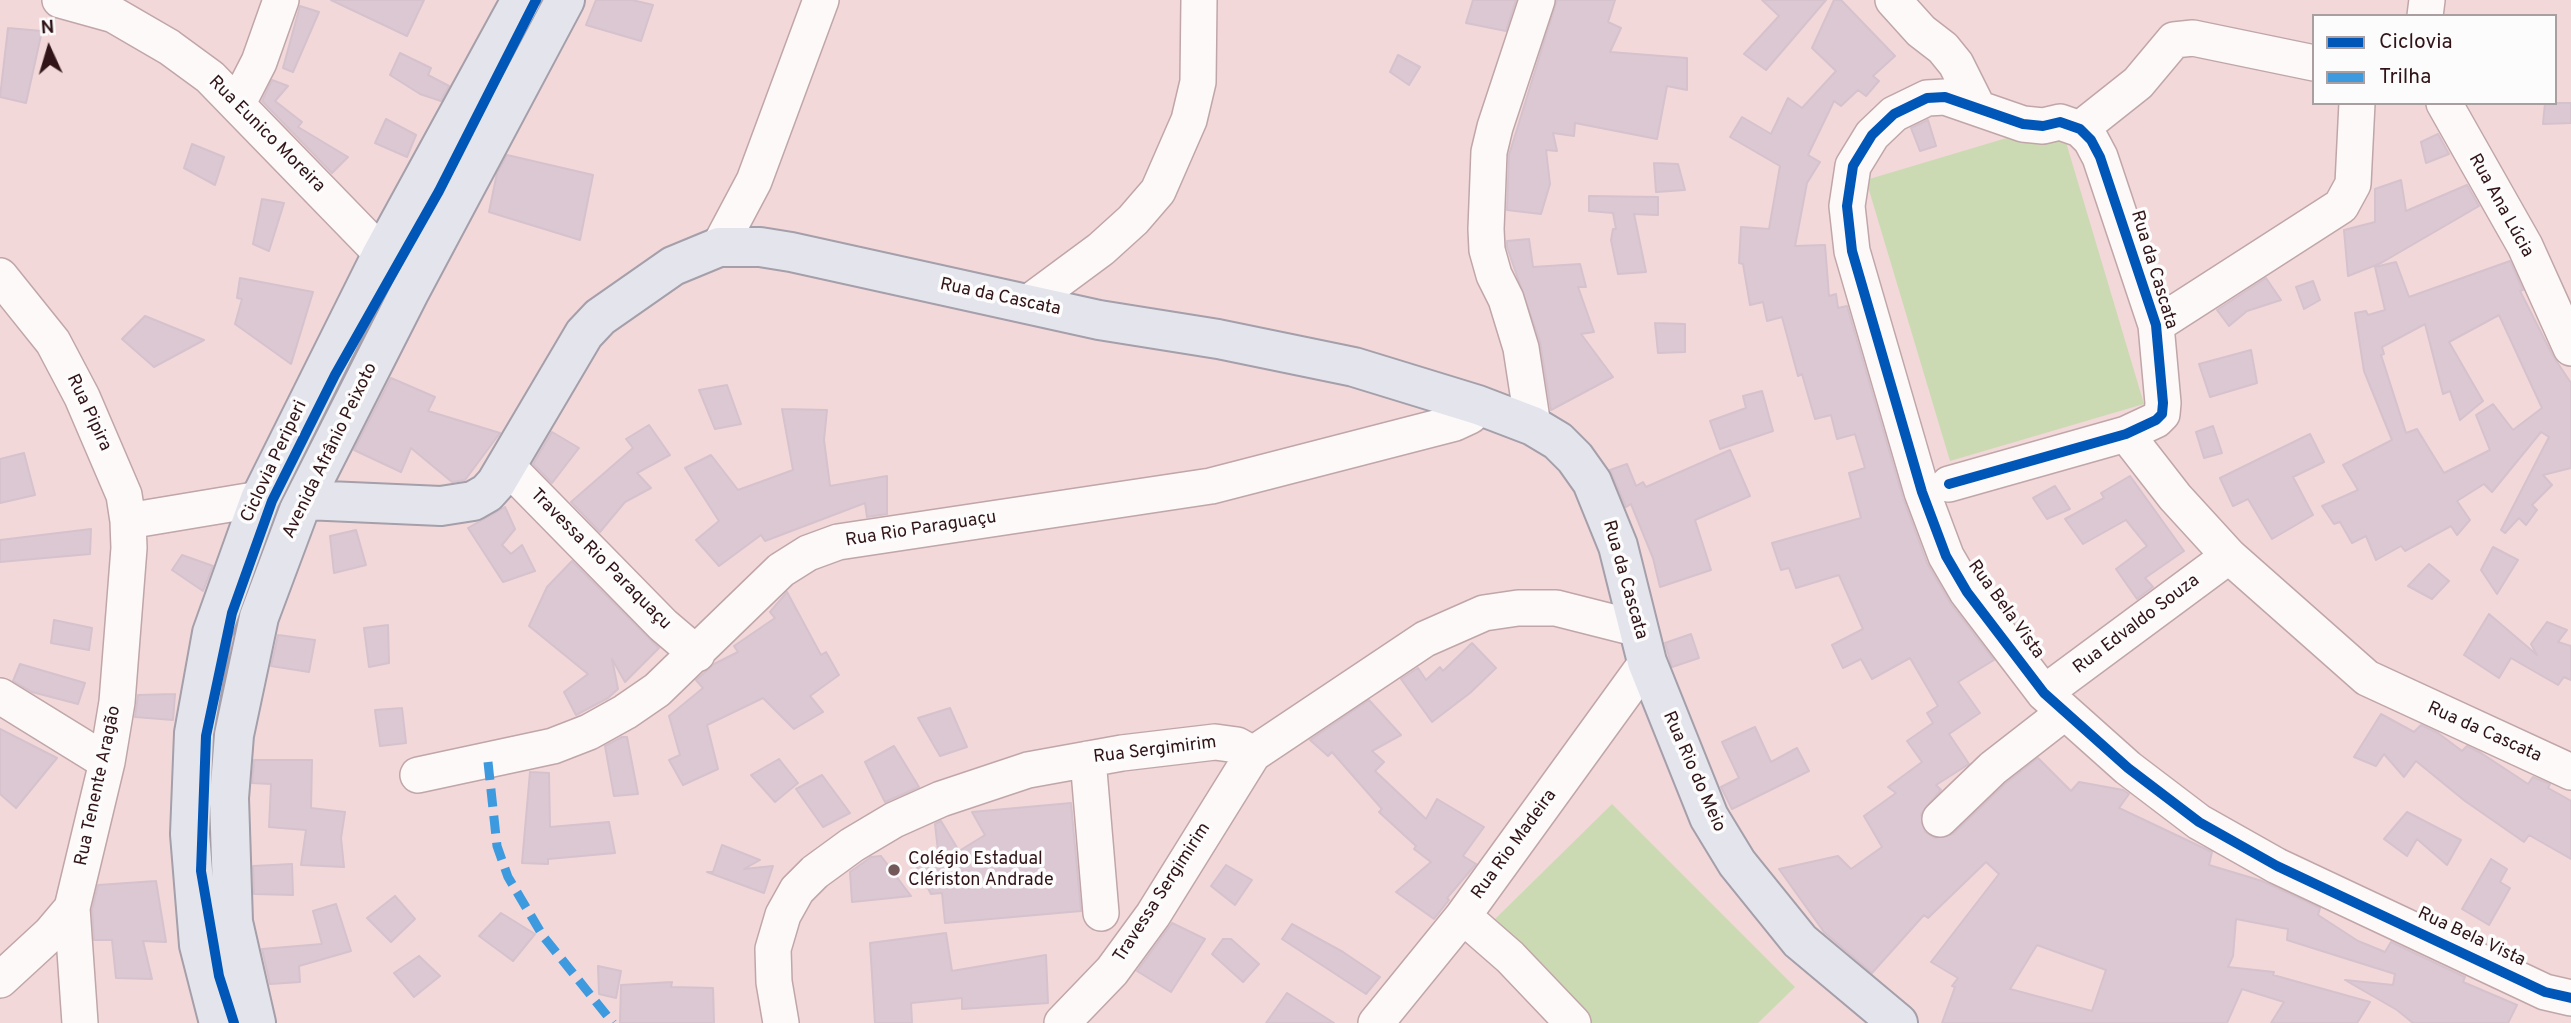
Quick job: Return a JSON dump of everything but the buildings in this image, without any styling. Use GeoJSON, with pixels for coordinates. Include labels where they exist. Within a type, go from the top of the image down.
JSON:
{"type":"FeatureCollection","features":[{"type":"Feature","properties":{"kind":"main road"},"geometry":{"type":"LineString","coordinates":[[219,1023],[199,945],[192,888],[190,783],[194,733],[212,633],[260,499],[382,254],[521,0]]}},
{"type":"Feature","properties":{"kind":"main road","name":"Avenida Afrânio Peixoto"},"geometry":{"type":"LineString","coordinates":[[256,1023],[233,922],[229,798],[234,735],[259,617],[305,499],[565,0]]}},
{"type":"Feature","properties":{"kind":"main road","name":"Rua da Cascata"},"geometry":{"type":"LineString","coordinates":[[305,499],[422,506],[457,504],[486,493],[506,465],[584,334],[600,317],[673,266],[719,247],[760,247],[1099,320],[1217,339],[1354,367],[1478,405],[1532,426],[1558,441],[1575,458],[1592,482],[1618,546],[1643,645]]}},
{"type":"Feature","properties":{"kind":"main road","name":"Rua Rio do Meio"},"geometry":{"type":"LineString","coordinates":[[1643,645],[1709,817],[1737,863],[1800,942],[1898,1023]]}},
{"type":"Feature","properties":{"kind":"street","name":"Rua Eunico Moreira"},"geometry":{"type":"LineString","coordinates":[[60,0],[114,15],[169,47],[210,77],[382,254]]}},
{"type":"Feature","properties":{"kind":"street"},"geometry":{"type":"LineString","coordinates":[[237,105],[259,62],[281,0]]}},
{"type":"Feature","properties":{"kind":"street"},"geometry":{"type":"LineString","coordinates":[[719,247],[754,181],[821,0]]}},
{"type":"Feature","properties":{"kind":"street"},"geometry":{"type":"LineString","coordinates":[[1028,303],[1101,249],[1133,220],[1158,191],[1181,143],[1195,94],[1199,0]]}},
{"type":"Feature","properties":{"kind":"street"},"geometry":{"type":"LineString","coordinates":[[1532,426],[1521,348],[1506,299],[1494,275],[1487,250],[1486,229],[1489,152],[1537,0]]}},
{"type":"Feature","properties":{"kind":"street"},"geometry":{"type":"LineString","coordinates":[[1893,0],[1956,64],[1977,106]]}},
{"type":"Feature","properties":{"kind":"street"},"geometry":{"type":"LineString","coordinates":[[2080,130],[2138,83],[2174,40],[2193,38],[2312,63]]}},
{"type":"Feature","properties":{"kind":"street","name":"Rua Bela Vista"},"geometry":{"type":"LineString","coordinates":[[2080,130],[2060,122],[2043,126],[2023,124],[1977,106],[1945,97],[1927,97],[1895,114],[1872,135],[1853,166],[1847,206],[1852,251],[1923,492],[1946,556],[1967,592],[2055,703],[2128,768],[2210,828],[2277,866],[2544,992],[2571,998]]}},
{"type":"Feature","properties":{"kind":"street"},"geometry":{"type":"LineString","coordinates":[[2156,325],[2341,206],[2353,184],[2357,105]]}},
{"type":"Feature","properties":{"kind":"street","name":"Rua Ana Lúcia"},"geometry":{"type":"LineString","coordinates":[[2445,105],[2525,246],[2571,348]]}},
{"type":"Feature","properties":{"kind":"street","name":"Rua da Cascata"},"geometry":{"type":"LineString","coordinates":[[1949,484],[2126,434],[2162,414],[2156,325],[2100,157],[2080,130]]}},
{"type":"Feature","properties":{"kind":"street","name":"Rua Pipira"},"geometry":{"type":"LineString","coordinates":[[5,291],[53,342],[82,397],[124,495],[129,534]]}},
{"type":"Feature","properties":{"kind":"street","name":"Rua Rio Paraguaçu"},"geometry":{"type":"LineString","coordinates":[[418,775],[540,749],[589,732],[657,690],[781,570],[808,553],[838,542],[1211,486],[1455,423],[1470,416],[1478,405]]}},
{"type":"Feature","properties":{"kind":"street","name":"Rua da Cascata"},"geometry":{"type":"LineString","coordinates":[[2126,434],[2175,497],[2229,556],[2367,678],[2571,772]]}},
{"type":"Feature","properties":{"kind":"street","name":"Travessa Rio Paraquaçu"},"geometry":{"type":"LineString","coordinates":[[506,465],[663,625],[696,654]]}},
{"type":"Feature","properties":{"kind":"street"},"geometry":{"type":"LineString","coordinates":[[129,534],[260,499]]}},
{"type":"Feature","properties":{"kind":"street","name":"Rua Tenente Aragão"},"geometry":{"type":"LineString","coordinates":[[80,1023],[72,908],[107,762],[117,702],[129,534]]}},
{"type":"Feature","properties":{"kind":"street","name":"Rua Edvaldo Souza"},"geometry":{"type":"LineString","coordinates":[[1940,819],[2055,703],[2229,556]]}},
{"type":"Feature","properties":{"kind":"street"},"geometry":{"type":"LineString","coordinates":[[1253,754],[1425,639],[1485,613],[1518,608],[1556,608],[1643,645]]}},
{"type":"Feature","properties":{"kind":"street","name":"Rua Rio Madeira"},"geometry":{"type":"LineString","coordinates":[[1376,1023],[1463,916],[1643,645]]}},
{"type":"Feature","properties":{"kind":"street"},"geometry":{"type":"LineString","coordinates":[[0,696],[107,762]]}},
{"type":"Feature","properties":{"kind":"street","name":"Rua Sergimirim"},"geometry":{"type":"LineString","coordinates":[[781,1023],[774,982],[773,949],[783,915],[797,890],[815,872],[894,820],[996,779],[1088,758],[1215,742],[1237,745],[1253,754]]}},
{"type":"Feature","properties":{"kind":"street","name":"Travessa Sergimirim"},"geometry":{"type":"LineString","coordinates":[[1062,1023],[1112,971],[1153,915],[1253,754]]}},
{"type":"Feature","properties":{"kind":"street"},"geometry":{"type":"LineString","coordinates":[[1088,758],[1101,913]]}},
{"type":"Feature","properties":{"kind":"street"},"geometry":{"type":"LineString","coordinates":[[0,980],[50,934],[72,908]]}},
{"type":"Feature","properties":{"kind":"street"},"geometry":{"type":"LineString","coordinates":[[1463,916],[1510,957],[1573,1023]]}},
{"type":"Feature","properties":{"kind":"green space"},"geometry":{"type":"Polygon","coordinates":[[[2060,122],[2144,404],[1950,461],[1866,180],[2060,122]]]}},
{"type":"Feature","properties":{"kind":"green space"},"geometry":{"type":"Polygon","coordinates":[[[1612,804],[1795,987],[1758,1023],[1591,1023],[1491,923],[1612,804]]]}},
{"type":"Feature","properties":{"kind":"marked path"},"geometry":{"type":"LineString","coordinates":[[488,762],[497,846],[508,877],[543,936],[613,1023]]}},
{"type":"Feature","properties":{"kind":"cycle path","name":"Ciclovia Periperi"},"geometry":{"type":"LineString","coordinates":[[234,1023],[219,976],[201,871],[206,736],[232,613],[272,501],[335,375],[439,191],[536,0]]}},
{"type":"Feature","properties":{"kind":"cycle path"},"geometry":{"type":"LineString","coordinates":[[1949,484],[2126,434],[2156,420],[2162,414],[2163,403],[2156,325],[2100,157],[2091,140],[2080,129],[2060,122],[2043,126],[2023,124],[1945,97],[1927,98],[1894,114],[1872,135],[1853,166],[1847,206],[1852,251],[1922,492],[1946,556],[1967,592],[2044,693],[2128,768],[2199,822],[2277,866],[2545,992],[2571,998]]}},
{"type":"Feature","properties":{"kind":"place","name":"Colégio Estadual Clériston Andrade"},"geometry":{"type":"Point","coordinates":[894,870]}}]}
